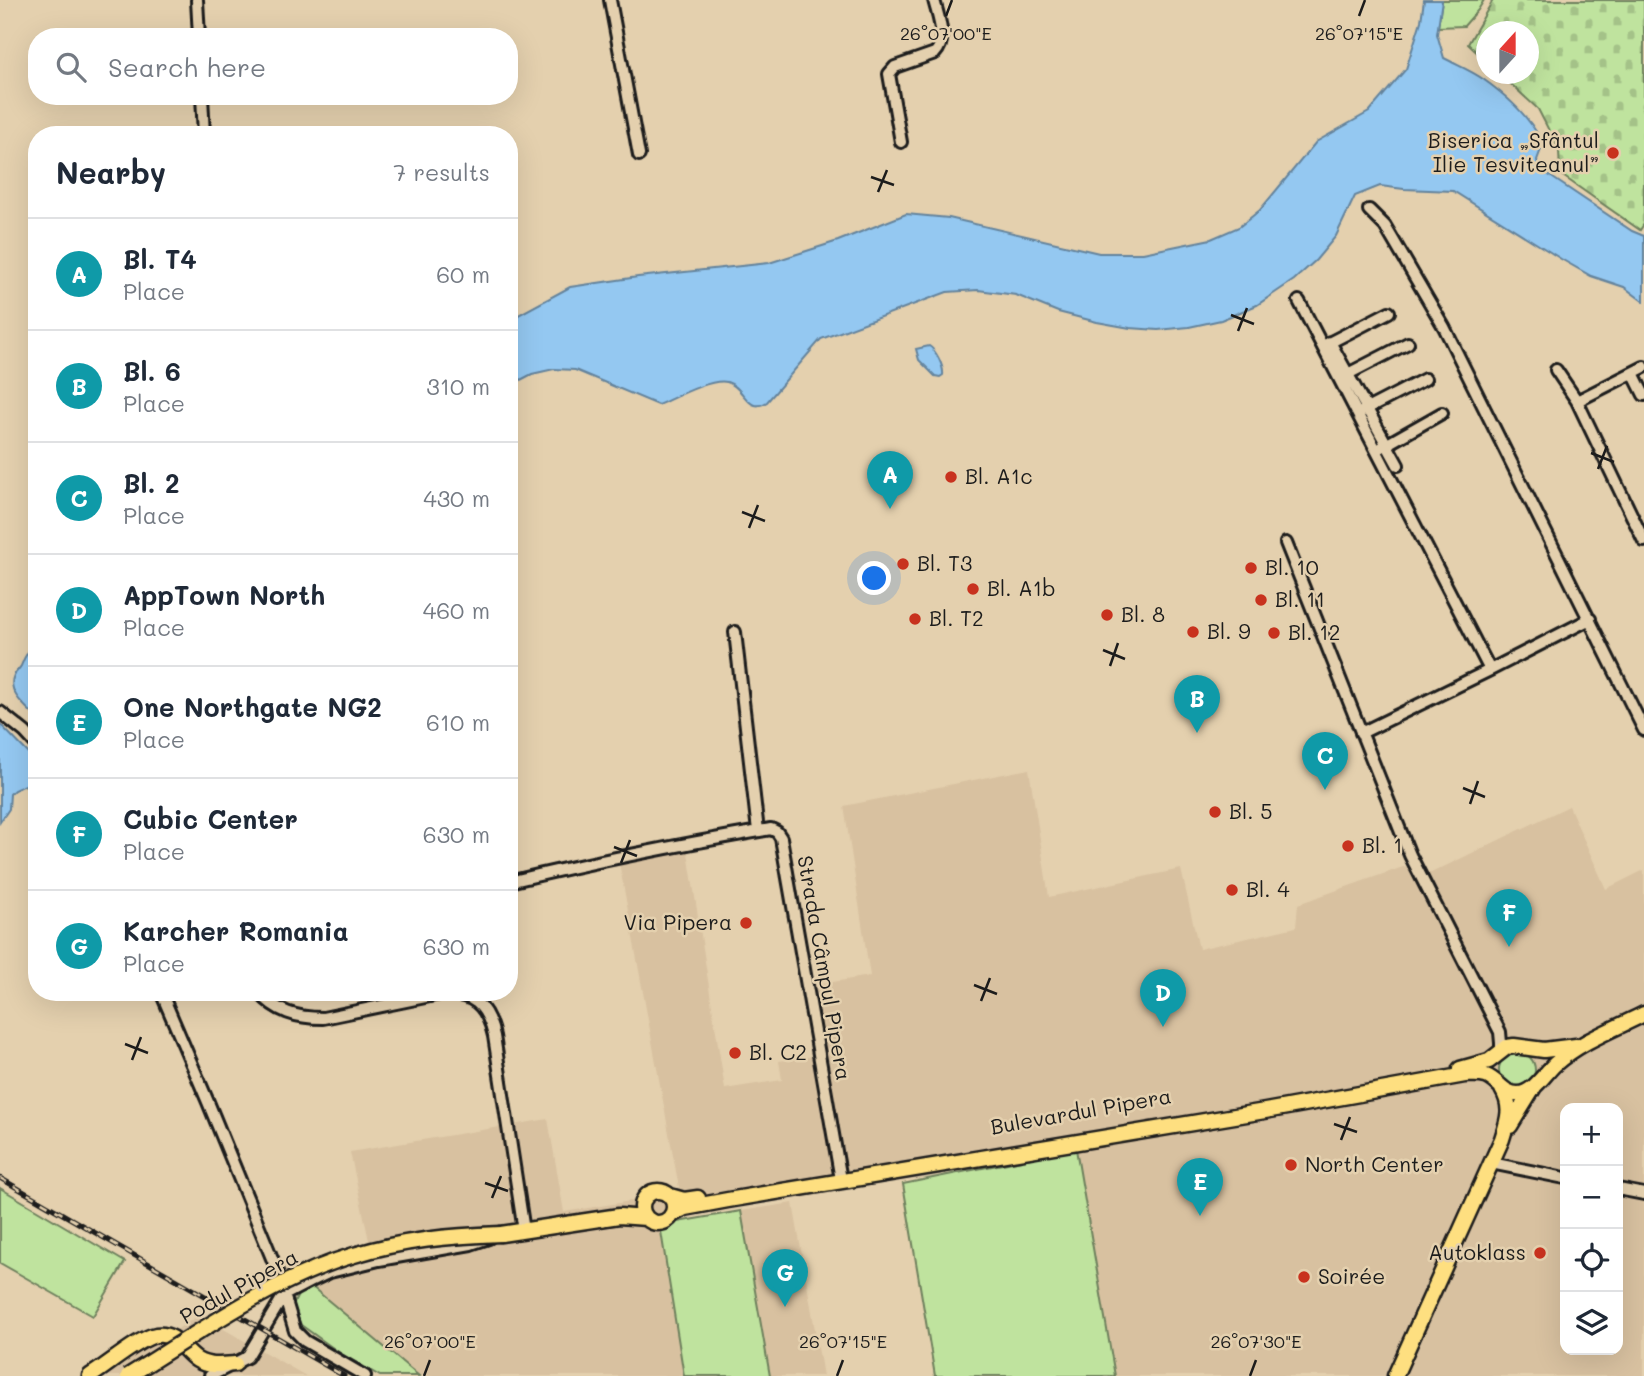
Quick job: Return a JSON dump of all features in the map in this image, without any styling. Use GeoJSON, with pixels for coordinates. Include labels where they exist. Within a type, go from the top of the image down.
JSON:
{"type":"FeatureCollection","features":[{"type":"Feature","properties":{"kind":"main road","name":"Bulevardul Pipera"},"geometry":{"type":"LineString","coordinates":[[673,1214],[685,1208],[728,1200],[1465,1075],[1484,1076],[1508,1093],[1523,1093],[1581,1045],[1644,1014]]}},
{"type":"Feature","properties":{"kind":"main road","name":"Bulevardul Pipera"},"geometry":{"type":"LineString","coordinates":[[670,1196],[684,1200],[1463,1068],[1478,1065],[1507,1048],[1558,1049],[1581,1045]]}},
{"type":"Feature","properties":{"kind":"main road"},"geometry":{"type":"LineString","coordinates":[[1398,1375],[1502,1139],[1541,1073],[1535,1053],[1525,1047]]}},
{"type":"Feature","properties":{"kind":"main road"},"geometry":{"type":"LineString","coordinates":[[1499,1054],[1492,1068],[1498,1085],[1507,1098],[1510,1113],[1502,1139]]}},
{"type":"Feature","properties":{"kind":"main road"},"geometry":{"type":"LineString","coordinates":[[653,1191],[662,1191],[670,1196],[674,1205],[673,1214],[663,1223],[654,1223],[644,1212],[645,1197],[653,1191]]}},
{"type":"Feature","properties":{"kind":"main road"},"geometry":{"type":"LineString","coordinates":[[501,1234],[644,1212]]}},
{"type":"Feature","properties":{"kind":"main road","name":"Podul Pipera"},"geometry":{"type":"LineString","coordinates":[[128,1376],[267,1291],[321,1267],[377,1249],[426,1239],[501,1234]]}},
{"type":"Feature","properties":{"kind":"main road"},"geometry":{"type":"LineString","coordinates":[[90,1376],[143,1340],[159,1335],[172,1336],[198,1360],[218,1366],[236,1364]]}},
{"type":"Feature","properties":{"kind":"main road"},"geometry":{"type":"LineString","coordinates":[[197,1376],[198,1360]]}},
{"type":"Feature","properties":{"kind":"street"},"geometry":{"type":"LineString","coordinates":[[197,0],[198,28]]}},
{"type":"Feature","properties":{"kind":"street"},"geometry":{"type":"LineString","coordinates":[[610,0],[639,155]]}},
{"type":"Feature","properties":{"kind":"street"},"geometry":{"type":"LineString","coordinates":[[901,142],[888,74],[895,67],[939,50],[942,38],[934,0]]}},
{"type":"Feature","properties":{"kind":"street"},"geometry":{"type":"LineString","coordinates":[[202,105],[204,126]]}},
{"type":"Feature","properties":{"kind":"street"},"geometry":{"type":"LineString","coordinates":[[1369,210],[1385,226],[1444,327],[1644,730]]}},
{"type":"Feature","properties":{"kind":"street"},"geometry":{"type":"LineString","coordinates":[[1299,301],[1326,344],[1382,447],[1490,670]]}},
{"type":"Feature","properties":{"kind":"street"},"geometry":{"type":"LineString","coordinates":[[1326,344],[1390,312]]}},
{"type":"Feature","properties":{"kind":"street"},"geometry":{"type":"LineString","coordinates":[[1344,376],[1408,343]]}},
{"type":"Feature","properties":{"kind":"street"},"geometry":{"type":"LineString","coordinates":[[1577,401],[1644,368]]}},
{"type":"Feature","properties":{"kind":"street"},"geometry":{"type":"LineString","coordinates":[[1556,370],[1577,401],[1644,541]]}},
{"type":"Feature","properties":{"kind":"street"},"geometry":{"type":"LineString","coordinates":[[1633,373],[1644,394]]}},
{"type":"Feature","properties":{"kind":"street"},"geometry":{"type":"LineString","coordinates":[[1363,411],[1425,379]]}},
{"type":"Feature","properties":{"kind":"street"},"geometry":{"type":"LineString","coordinates":[[1382,447],[1441,413]]}},
{"type":"Feature","properties":{"kind":"street"},"geometry":{"type":"LineString","coordinates":[[1382,447],[1398,465]]}},
{"type":"Feature","properties":{"kind":"street"},"geometry":{"type":"LineString","coordinates":[[1286,543],[1410,855],[1500,1032],[1499,1054]]}},
{"type":"Feature","properties":{"kind":"street"},"geometry":{"type":"LineString","coordinates":[[1361,733],[1590,619]]}},
{"type":"Feature","properties":{"kind":"street"},"geometry":{"type":"LineString","coordinates":[[518,880],[758,831],[735,632]]}},
{"type":"Feature","properties":{"kind":"street"},"geometry":{"type":"LineString","coordinates":[[0,712],[28,735]]}},
{"type":"Feature","properties":{"kind":"street","name":"Strada Câmpul Pipera"},"geometry":{"type":"LineString","coordinates":[[758,831],[771,829],[781,838],[840,1174]]}},
{"type":"Feature","properties":{"kind":"street"},"geometry":{"type":"LineString","coordinates":[[165,1001],[276,1268],[292,1325],[299,1336],[365,1376]]}},
{"type":"Feature","properties":{"kind":"street"},"geometry":{"type":"LineString","coordinates":[[266,1001],[282,1011],[309,1018],[323,1018],[406,1001]]}},
{"type":"Feature","properties":{"kind":"street"},"geometry":{"type":"LineString","coordinates":[[475,1001],[491,1023],[494,1036],[524,1231]]}},
{"type":"Feature","properties":{"kind":"street"},"geometry":{"type":"LineString","coordinates":[[1500,1032],[1525,1047]]}},
{"type":"Feature","properties":{"kind":"street"},"geometry":{"type":"LineString","coordinates":[[1491,1163],[1560,1177]]}},
{"type":"Feature","properties":{"kind":"street"},"geometry":{"type":"LineString","coordinates":[[1623,1190],[1644,1194]]}},
{"type":"Feature","properties":{"kind":"street"},"geometry":{"type":"LineString","coordinates":[[210,1376],[236,1364],[252,1352],[262,1329],[284,1295],[330,1272],[471,1244],[501,1234]]}},
{"type":"Feature","properties":{"kind":"shaded area"},"geometry":{"type":"Polygon","coordinates":[[[1029,769],[1049,897],[1181,869],[1199,949],[1296,927],[1298,904],[1403,867],[1431,873],[1569,806],[1606,889],[1644,870],[1644,1376],[1115,1376],[1076,1149],[660,1221],[684,1376],[420,1376],[311,1286],[322,1279],[374,1264],[350,1152],[548,1119],[564,1212],[680,1193],[619,862],[687,846],[725,1089],[782,1080],[779,1061],[814,1056],[802,987],[870,976],[844,806],[1029,769]]]}},
{"type":"Feature","properties":{"kind":"shaded area"},"geometry":{"type":"Polygon","coordinates":[[[793,1203],[823,1376],[770,1376],[741,1211],[793,1203]]]}},
{"type":"Feature","properties":{"kind":"shaded area"},"geometry":{"type":"Polygon","coordinates":[[[199,1315],[306,1376],[81,1376],[173,1332],[199,1315]]]}},
{"type":"Feature","properties":{"kind":"green space"},"geometry":{"type":"Polygon","coordinates":[[[1442,0],[1484,0],[1464,26],[1438,27],[1442,0]]]}},
{"type":"Feature","properties":{"kind":"green space"},"geometry":{"type":"Polygon","coordinates":[[[1493,0],[1644,0],[1644,224],[1640,230],[1560,174],[1559,150],[1538,109],[1511,84],[1539,84],[1539,21],[1481,21],[1493,0]]]}},
{"type":"Feature","properties":{"kind":"green space"},"geometry":{"type":"Polygon","coordinates":[[[1476,30],[1476,52],[1468,44],[1476,30]]]}},
{"type":"Feature","properties":{"kind":"green space"},"geometry":{"type":"Polygon","coordinates":[[[1517,1052],[1529,1058],[1535,1070],[1529,1082],[1517,1088],[1505,1082],[1499,1070],[1505,1058],[1517,1052]]]}},
{"type":"Feature","properties":{"kind":"green space"},"geometry":{"type":"Polygon","coordinates":[[[1076,1149],[1115,1376],[935,1376],[903,1184],[1076,1149]]]}},
{"type":"Feature","properties":{"kind":"green space"},"geometry":{"type":"Polygon","coordinates":[[[0,1188],[125,1262],[93,1316],[0,1263],[0,1188]]]}},
{"type":"Feature","properties":{"kind":"green space"},"geometry":{"type":"Polygon","coordinates":[[[741,1211],[770,1376],[684,1376],[660,1225],[741,1211]]]}},
{"type":"Feature","properties":{"kind":"green space"},"geometry":{"type":"Polygon","coordinates":[[[311,1286],[419,1376],[380,1376],[340,1353],[301,1325],[293,1305],[298,1295],[311,1286]]]}},
{"type":"Feature","properties":{"kind":"water"},"geometry":{"type":"Polygon","coordinates":[[[1424,0],[1442,0],[1437,34],[1444,58],[1474,73],[1476,84],[1489,84],[1518,108],[1543,144],[1537,160],[1538,168],[1632,231],[1644,236],[1644,302],[1624,287],[1591,276],[1561,259],[1453,191],[1380,186],[1355,196],[1336,236],[1316,260],[1294,280],[1257,305],[1221,320],[1158,330],[1130,328],[1058,312],[1016,295],[978,290],[947,292],[821,339],[767,402],[760,405],[750,403],[738,389],[727,382],[692,389],[658,405],[575,370],[554,369],[532,374],[518,381],[518,315],[570,287],[769,263],[838,241],[906,214],[949,218],[1099,253],[1143,253],[1211,239],[1239,227],[1260,210],[1316,142],[1369,112],[1406,69],[1421,21],[1424,0]]]}},
{"type":"Feature","properties":{"kind":"water"},"geometry":{"type":"Polygon","coordinates":[[[929,346],[941,363],[943,375],[940,377],[935,376],[919,360],[916,349],[929,346]]]}},
{"type":"Feature","properties":{"kind":"water"},"geometry":{"type":"Polygon","coordinates":[[[27,653],[28,709],[18,699],[12,681],[27,653]]]}},
{"type":"Feature","properties":{"kind":"water"},"geometry":{"type":"Polygon","coordinates":[[[0,724],[28,753],[28,784],[10,794],[9,809],[0,822],[0,724]]]}},
{"type":"Feature","properties":{"kind":"railway"},"geometry":{"type":"LineString","coordinates":[[0,1178],[344,1376]]}},
{"type":"Feature","properties":{"kind":"place","name":"Biserica „Sfântul Ilie Tesviteanul”"},"geometry":{"type":"Point","coordinates":[1613,153]}},
{"type":"Feature","properties":{"kind":"place","name":"Bl. A1c"},"geometry":{"type":"Point","coordinates":[951,477]}},
{"type":"Feature","properties":{"kind":"place","name":"Bl. T4"},"geometry":{"type":"Point","coordinates":[890,509]}},
{"type":"Feature","properties":{"kind":"place","name":"Bl. T3"},"geometry":{"type":"Point","coordinates":[903,564]}},
{"type":"Feature","properties":{"kind":"place","name":"Bl. 10"},"geometry":{"type":"Point","coordinates":[1251,568]}},
{"type":"Feature","properties":{"kind":"place","name":"Bl. A1b"},"geometry":{"type":"Point","coordinates":[973,589]}},
{"type":"Feature","properties":{"kind":"place","name":"Bl. 11"},"geometry":{"type":"Point","coordinates":[1261,600]}},
{"type":"Feature","properties":{"kind":"place","name":"Bl. 8"},"geometry":{"type":"Point","coordinates":[1107,615]}},
{"type":"Feature","properties":{"kind":"place","name":"Bl. T2"},"geometry":{"type":"Point","coordinates":[915,619]}},
{"type":"Feature","properties":{"kind":"place","name":"Bl. 9"},"geometry":{"type":"Point","coordinates":[1193,632]}},
{"type":"Feature","properties":{"kind":"place","name":"Bl. 12"},"geometry":{"type":"Point","coordinates":[1274,633]}},
{"type":"Feature","properties":{"kind":"place","name":"Bl. 6"},"geometry":{"type":"Point","coordinates":[1197,733]}},
{"type":"Feature","properties":{"kind":"place","name":"Bl. 2"},"geometry":{"type":"Point","coordinates":[1325,790]}},
{"type":"Feature","properties":{"kind":"place","name":"Bl. 5"},"geometry":{"type":"Point","coordinates":[1215,812]}},
{"type":"Feature","properties":{"kind":"place","name":"Bl. 1"},"geometry":{"type":"Point","coordinates":[1348,846]}},
{"type":"Feature","properties":{"kind":"place","name":"Bl. 4"},"geometry":{"type":"Point","coordinates":[1232,890]}},
{"type":"Feature","properties":{"kind":"place","name":"Via Pipera"},"geometry":{"type":"Point","coordinates":[746,923]}},
{"type":"Feature","properties":{"kind":"place","name":"Cubic Center"},"geometry":{"type":"Point","coordinates":[1509,947]}},
{"type":"Feature","properties":{"kind":"place","name":"AppTown North"},"geometry":{"type":"Point","coordinates":[1163,1027]}},
{"type":"Feature","properties":{"kind":"place","name":"Bl. C2"},"geometry":{"type":"Point","coordinates":[735,1053]}},
{"type":"Feature","properties":{"kind":"place","name":"North Center"},"geometry":{"type":"Point","coordinates":[1291,1165]}},
{"type":"Feature","properties":{"kind":"place","name":"One Northgate NG2"},"geometry":{"type":"Point","coordinates":[1200,1216]}},
{"type":"Feature","properties":{"kind":"place","name":"Autoklass"},"geometry":{"type":"Point","coordinates":[1540,1253]}},
{"type":"Feature","properties":{"kind":"place","name":"Soirée"},"geometry":{"type":"Point","coordinates":[1304,1277]}},
{"type":"Feature","properties":{"kind":"place","name":"Karcher Romania"},"geometry":{"type":"Point","coordinates":[785,1307]}}]}
